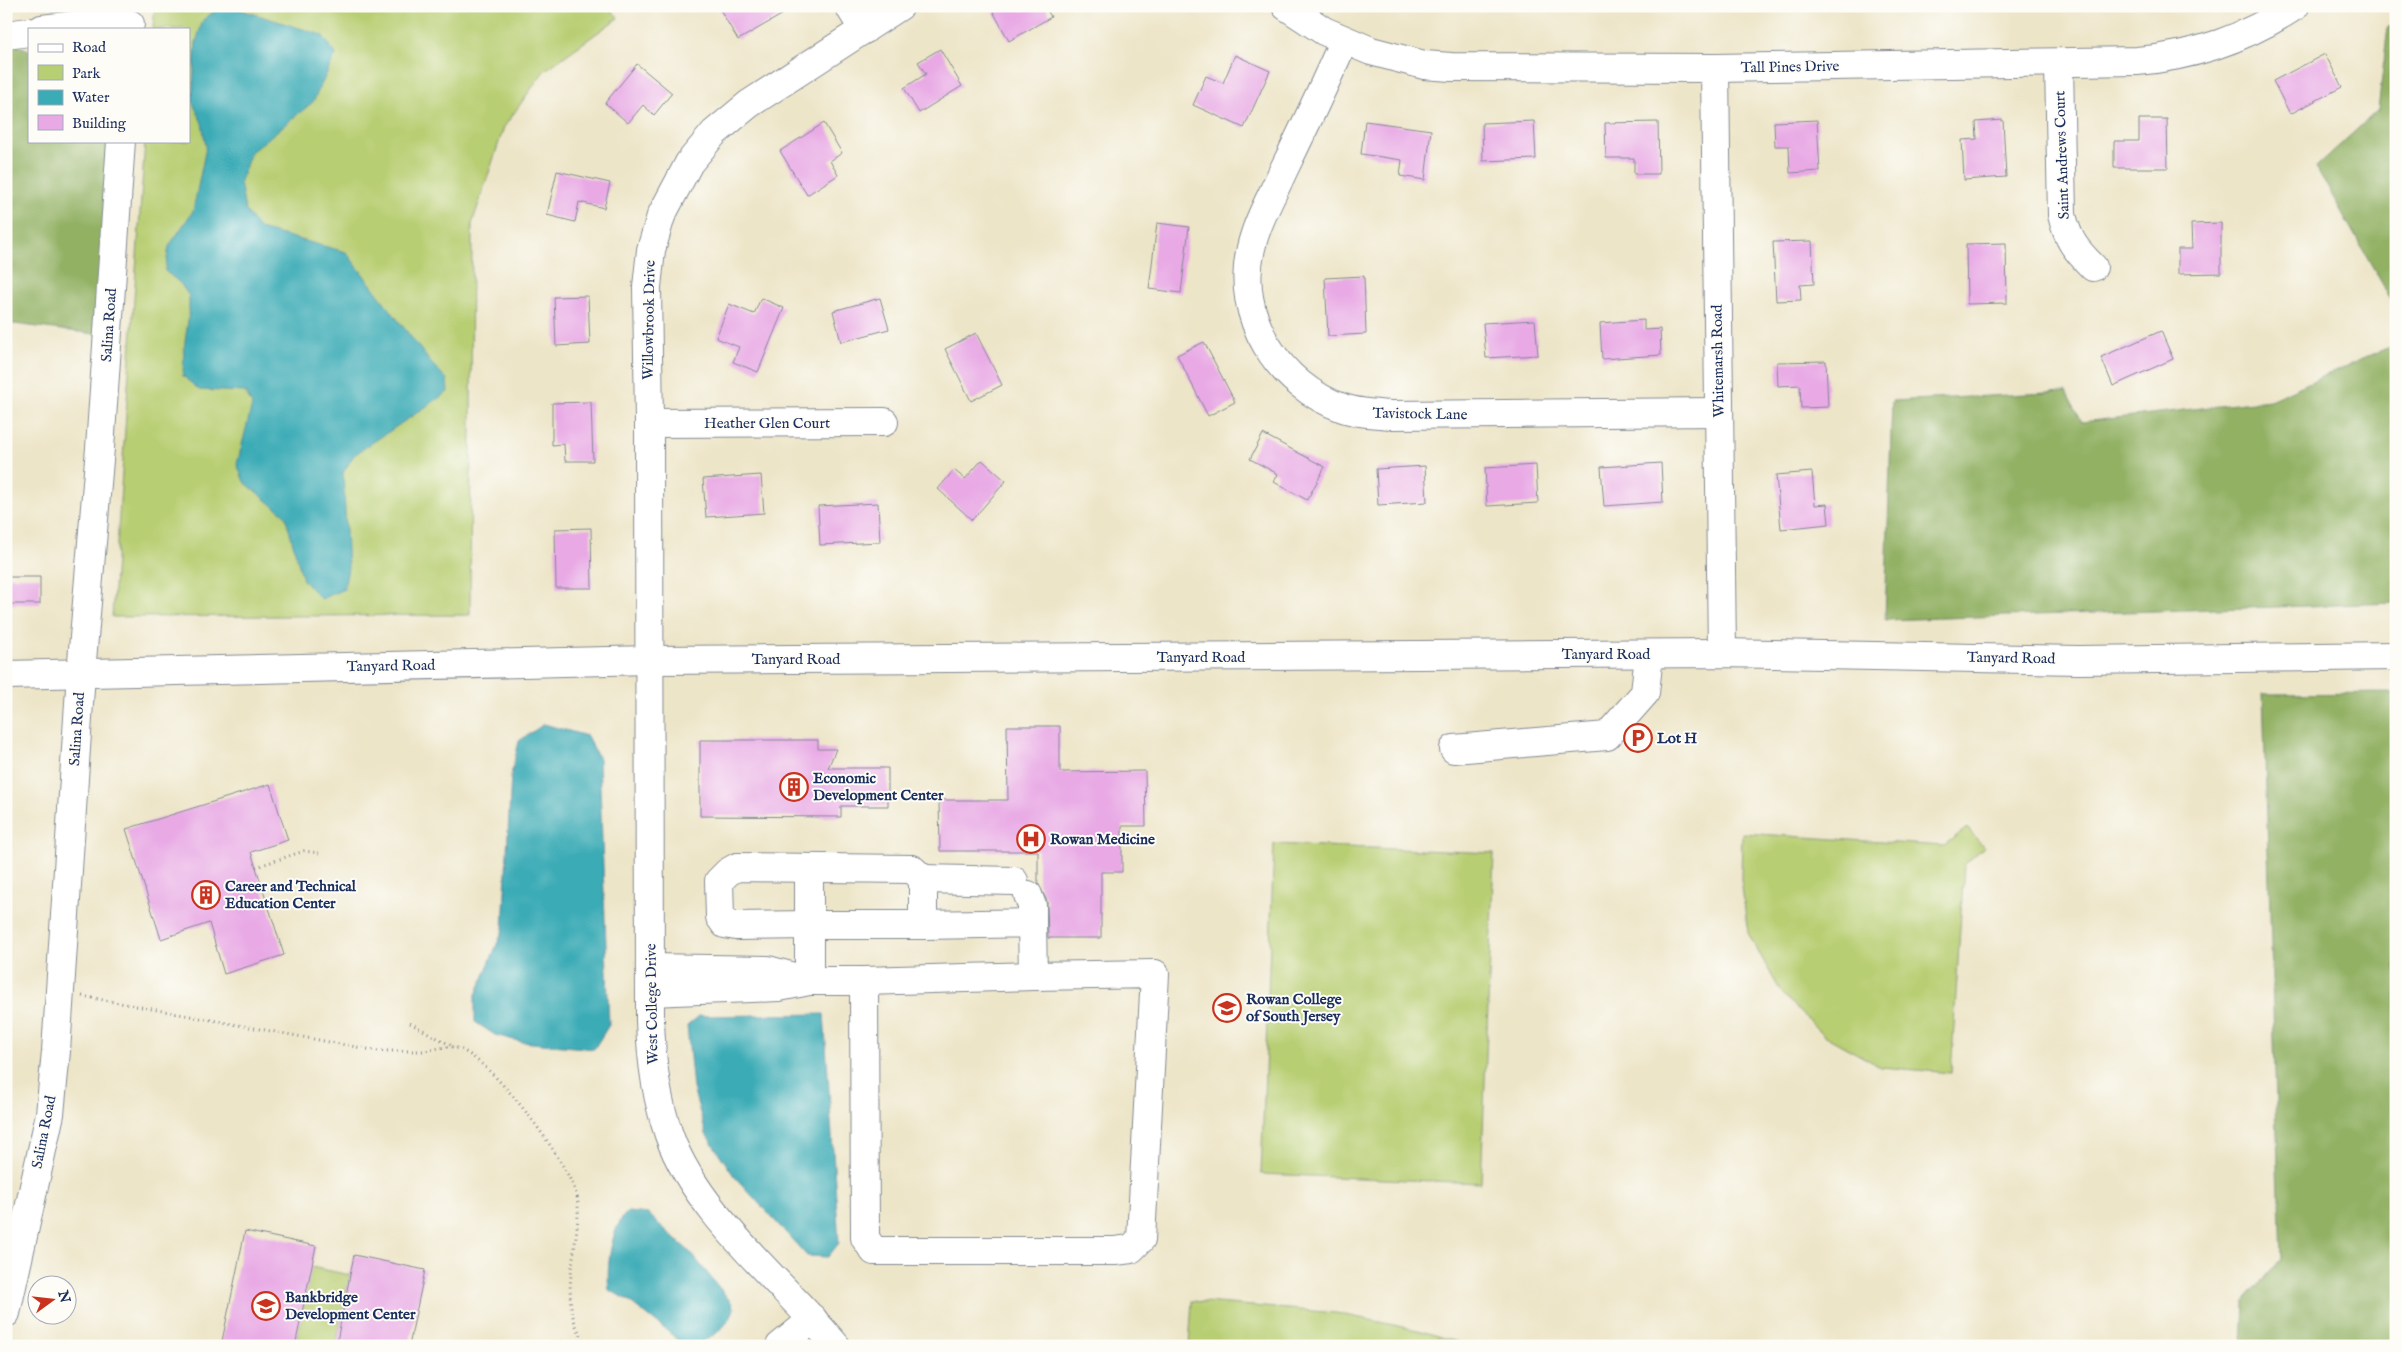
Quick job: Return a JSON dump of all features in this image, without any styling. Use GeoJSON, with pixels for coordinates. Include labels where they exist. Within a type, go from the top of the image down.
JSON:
{"type":"FeatureCollection","features":[{"type":"Feature","properties":{"kind":"street"},"geometry":{"type":"LineString","coordinates":[[849,6],[864,30]]}},
{"type":"Feature","properties":{"kind":"street","name":"Willowbrook Drive"},"geometry":{"type":"LineString","coordinates":[[650,660],[648,267],[655,233],[678,184],[699,149],[729,120],[749,104],[900,6]]}},
{"type":"Feature","properties":{"kind":"street","name":"Tall Pines Drive"},"geometry":{"type":"LineString","coordinates":[[1286,6],[1324,31],[1344,40],[1398,59],[1450,67],[1715,68],[2059,64],[2153,60],[2203,51],[2250,33],[2295,6]]}},
{"type":"Feature","properties":{"kind":"street"},"geometry":{"type":"LineString","coordinates":[[51,28],[130,20]]}},
{"type":"Feature","properties":{"kind":"street"},"geometry":{"type":"LineString","coordinates":[[6,35],[28,32]]}},
{"type":"Feature","properties":{"kind":"street","name":"Tavistock Lane"},"geometry":{"type":"LineString","coordinates":[[1344,40],[1262,216],[1250,250],[1249,288],[1252,312],[1260,332],[1283,370],[1297,383],[1327,401],[1343,408],[1376,414],[1527,415],[1718,412]]}},
{"type":"Feature","properties":{"kind":"street","name":"Saint Andrews Court"},"geometry":{"type":"LineString","coordinates":[[2059,64],[2062,215],[2068,236],[2078,252],[2093,267]]}},
{"type":"Feature","properties":{"kind":"street","name":"Whitemarsh Road"},"geometry":{"type":"LineString","coordinates":[[1715,68],[1722,653]]}},
{"type":"Feature","properties":{"kind":"street","name":"Salina Road"},"geometry":{"type":"LineString","coordinates":[[6,1313],[50,1114],[56,1051],[81,673],[100,448],[122,142]]}},
{"type":"Feature","properties":{"kind":"street","name":"Heather Glen Court"},"geometry":{"type":"LineString","coordinates":[[649,424],[884,422]]}},
{"type":"Feature","properties":{"kind":"street","name":"Tanyard Road"},"geometry":{"type":"LineString","coordinates":[[6,675],[650,660],[1722,653],[2079,660],[2396,656]]}},
{"type":"Feature","properties":{"kind":"street"},"geometry":{"type":"LineString","coordinates":[[1454,749],[1607,736],[1645,693],[1649,654]]}},
{"type":"Feature","properties":{"kind":"street"},"geometry":{"type":"LineString","coordinates":[[2350,657],[2359,666],[2377,669],[2396,676]]}},
{"type":"Feature","properties":{"kind":"street","name":"West College Drive"},"geometry":{"type":"LineString","coordinates":[[650,660],[651,1050],[655,1079],[669,1137],[680,1160],[712,1208],[755,1259],[813,1319],[836,1346]]}},
{"type":"Feature","properties":{"kind":"street"},"geometry":{"type":"LineString","coordinates":[[1032,923],[736,926],[725,924],[720,917],[719,881],[737,867],[912,869],[923,879],[1021,888],[1032,906],[1033,976]]}},
{"type":"Feature","properties":{"kind":"street"},"geometry":{"type":"LineString","coordinates":[[809,981],[810,868]]}},
{"type":"Feature","properties":{"kind":"street"},"geometry":{"type":"LineString","coordinates":[[923,879],[923,925]]}},
{"type":"Feature","properties":{"kind":"street"},"geometry":{"type":"LineString","coordinates":[[650,980],[768,970],[809,981],[1155,974],[1141,1239],[1131,1249],[1115,1251],[874,1251],[865,1238],[864,981]]}},
{"type":"Feature","properties":{"kind":"street"},"geometry":{"type":"LineString","coordinates":[[780,1346],[813,1319]]}},
{"type":"Feature","properties":{"kind":"path"},"geometry":{"type":"LineString","coordinates":[[256,867],[304,851],[319,853]]}},
{"type":"Feature","properties":{"kind":"path"},"geometry":{"type":"LineString","coordinates":[[77,995],[378,1051],[425,1051],[454,1047]]}},
{"type":"Feature","properties":{"kind":"path"},"geometry":{"type":"LineString","coordinates":[[410,1023],[485,1066],[500,1079],[571,1178],[578,1200],[578,1215],[570,1290],[570,1310],[574,1324],[588,1345]]}},
{"type":"Feature","properties":{"kind":"path"},"geometry":{"type":"LineString","coordinates":[[541,1346],[560,1340],[588,1345]]}},
{"type":"Feature","properties":{"kind":"green space"},"geometry":{"type":"Polygon","coordinates":[[[155,6],[608,6],[618,18],[544,71],[504,127],[472,224],[470,615],[112,617],[145,142],[190,142],[190,28],[153,28],[155,6]]]}},
{"type":"Feature","properties":{"kind":"green space"},"geometry":{"type":"Polygon","coordinates":[[[2396,26],[2396,308],[2316,167],[2378,110],[2388,27],[2396,26]]]}},
{"type":"Feature","properties":{"kind":"green space"},"geometry":{"type":"Polygon","coordinates":[[[6,41],[28,50],[28,142],[114,142],[103,335],[6,323],[6,41]]]}},
{"type":"Feature","properties":{"kind":"green space"},"geometry":{"type":"Polygon","coordinates":[[[2396,344],[2396,603],[1885,620],[1892,401],[2066,392],[2082,422],[2270,400],[2396,344]]]}},
{"type":"Feature","properties":{"kind":"green space"},"geometry":{"type":"Polygon","coordinates":[[[2396,693],[2396,1346],[2242,1346],[2244,1303],[2281,1259],[2263,694],[2396,693]]]}},
{"type":"Feature","properties":{"kind":"green space"},"geometry":{"type":"Polygon","coordinates":[[[1967,828],[1984,847],[1964,865],[1951,1073],[1881,1067],[1823,1035],[1781,992],[1748,933],[1741,879],[1742,833],[1943,846],[1967,828]]]}},
{"type":"Feature","properties":{"kind":"green space"},"geometry":{"type":"Polygon","coordinates":[[[1274,844],[1494,853],[1481,1183],[1261,1174],[1274,844]]]}},
{"type":"Feature","properties":{"kind":"green space"},"geometry":{"type":"Polygon","coordinates":[[[311,1267],[350,1275],[336,1346],[295,1346],[311,1267]]]}},
{"type":"Feature","properties":{"kind":"green space"},"geometry":{"type":"Polygon","coordinates":[[[1192,1301],[1336,1313],[1422,1331],[1470,1346],[1189,1346],[1192,1301]]]}},
{"type":"Feature","properties":{"kind":"water"},"geometry":{"type":"Polygon","coordinates":[[[235,8],[322,35],[336,54],[313,102],[251,152],[240,182],[245,210],[260,229],[346,252],[431,363],[447,379],[448,392],[354,455],[343,473],[348,568],[344,589],[321,599],[303,580],[285,515],[244,482],[237,464],[252,405],[245,392],[199,390],[183,376],[189,296],[180,283],[165,271],[169,246],[193,211],[206,147],[202,123],[192,101],[196,42],[203,20],[216,10],[235,8]]]}},
{"type":"Feature","properties":{"kind":"water"},"geometry":{"type":"Polygon","coordinates":[[[544,724],[587,736],[599,759],[609,1025],[594,1049],[522,1042],[495,1035],[475,1022],[475,997],[503,930],[511,775],[519,741],[544,724]]]}},
{"type":"Feature","properties":{"kind":"water"},"geometry":{"type":"Polygon","coordinates":[[[824,1014],[839,1243],[828,1257],[807,1256],[734,1176],[706,1134],[693,1088],[687,1026],[699,1016],[824,1014]]]}},
{"type":"Feature","properties":{"kind":"water"},"geometry":{"type":"Polygon","coordinates":[[[628,1212],[648,1214],[690,1252],[731,1302],[734,1309],[731,1317],[715,1334],[701,1342],[686,1346],[628,1300],[609,1290],[608,1271],[611,1248],[617,1226],[628,1212]]]}},
{"type":"Feature","properties":{"kind":"building"},"geometry":{"type":"Polygon","coordinates":[[[718,6],[797,6],[738,40],[718,6]]]}},
{"type":"Feature","properties":{"kind":"building"},"geometry":{"type":"Polygon","coordinates":[[[990,6],[1045,6],[1051,17],[1009,41],[990,6]]]}},
{"type":"Feature","properties":{"kind":"building"},"geometry":{"type":"Polygon","coordinates":[[[940,49],[962,86],[919,113],[904,88],[926,74],[918,62],[940,49]]]}},
{"type":"Feature","properties":{"kind":"building"},"geometry":{"type":"Polygon","coordinates":[[[2325,54],[2342,87],[2290,114],[2273,81],[2325,54]]]}},
{"type":"Feature","properties":{"kind":"building"},"geometry":{"type":"Polygon","coordinates":[[[1235,55],[1270,71],[1244,128],[1193,105],[1206,76],[1223,83],[1235,55]]]}},
{"type":"Feature","properties":{"kind":"building"},"geometry":{"type":"Polygon","coordinates":[[[637,64],[672,93],[654,115],[643,105],[628,123],[605,103],[637,64]]]}},
{"type":"Feature","properties":{"kind":"building"},"geometry":{"type":"Polygon","coordinates":[[[2139,119],[2167,119],[2168,168],[2114,168],[2114,141],[2139,141],[2139,119]]]}},
{"type":"Feature","properties":{"kind":"building"},"geometry":{"type":"Polygon","coordinates":[[[1817,120],[1820,171],[1790,173],[1789,146],[1775,146],[1774,122],[1817,120]]]}},
{"type":"Feature","properties":{"kind":"building"},"geometry":{"type":"Polygon","coordinates":[[[2003,120],[2006,177],[1964,180],[1962,140],[1977,139],[1976,122],[2003,120]]]}},
{"type":"Feature","properties":{"kind":"building"},"geometry":{"type":"Polygon","coordinates":[[[1365,121],[1431,130],[1425,180],[1400,176],[1402,160],[1361,154],[1365,121]]]}},
{"type":"Feature","properties":{"kind":"building"},"geometry":{"type":"Polygon","coordinates":[[[1534,121],[1536,159],[1483,161],[1482,123],[1534,121]]]}},
{"type":"Feature","properties":{"kind":"building"},"geometry":{"type":"Polygon","coordinates":[[[1658,122],[1659,174],[1634,174],[1634,158],[1606,158],[1605,123],[1658,122]]]}},
{"type":"Feature","properties":{"kind":"building"},"geometry":{"type":"Polygon","coordinates":[[[824,123],[842,153],[830,161],[838,175],[807,195],[780,151],[824,123]]]}},
{"type":"Feature","properties":{"kind":"building"},"geometry":{"type":"Polygon","coordinates":[[[557,171],[610,183],[604,208],[579,202],[575,222],[547,215],[557,171]]]}},
{"type":"Feature","properties":{"kind":"building"},"geometry":{"type":"Polygon","coordinates":[[[1157,223],[1189,227],[1181,293],[1149,289],[1157,223]]]}},
{"type":"Feature","properties":{"kind":"building"},"geometry":{"type":"Polygon","coordinates":[[[2221,223],[2221,273],[2178,274],[2178,249],[2192,249],[2191,224],[2221,223]]]}},
{"type":"Feature","properties":{"kind":"building"},"geometry":{"type":"Polygon","coordinates":[[[1812,241],[1814,284],[1800,285],[1801,300],[1776,301],[1773,242],[1812,241]]]}},
{"type":"Feature","properties":{"kind":"building"},"geometry":{"type":"Polygon","coordinates":[[[2006,243],[2007,303],[1967,304],[1966,244],[2006,243]]]}},
{"type":"Feature","properties":{"kind":"building"},"geometry":{"type":"Polygon","coordinates":[[[1364,276],[1366,334],[1328,336],[1325,278],[1364,276]]]}},
{"type":"Feature","properties":{"kind":"building"},"geometry":{"type":"Polygon","coordinates":[[[588,296],[590,344],[556,346],[554,297],[588,296]]]}},
{"type":"Feature","properties":{"kind":"building"},"geometry":{"type":"Polygon","coordinates":[[[761,298],[784,308],[758,372],[733,362],[739,347],[716,338],[729,304],[754,314],[761,298]]]}},
{"type":"Feature","properties":{"kind":"building"},"geometry":{"type":"Polygon","coordinates":[[[880,298],[889,329],[841,342],[833,311],[880,298]]]}},
{"type":"Feature","properties":{"kind":"building"},"geometry":{"type":"Polygon","coordinates":[[[1535,320],[1538,355],[1486,358],[1483,323],[1535,320]]]}},
{"type":"Feature","properties":{"kind":"building"},"geometry":{"type":"Polygon","coordinates":[[[1644,320],[1644,330],[1660,329],[1661,355],[1602,359],[1600,323],[1644,320]]]}},
{"type":"Feature","properties":{"kind":"building"},"geometry":{"type":"Polygon","coordinates":[[[2161,331],[2173,359],[2113,386],[2101,357],[2161,331]]]}},
{"type":"Feature","properties":{"kind":"building"},"geometry":{"type":"Polygon","coordinates":[[[976,333],[1002,385],[971,401],[945,349],[976,333]]]}},
{"type":"Feature","properties":{"kind":"building"},"geometry":{"type":"Polygon","coordinates":[[[1204,342],[1235,402],[1208,416],[1177,355],[1204,342]]]}},
{"type":"Feature","properties":{"kind":"building"},"geometry":{"type":"Polygon","coordinates":[[[1826,361],[1828,407],[1801,408],[1800,385],[1778,386],[1777,362],[1826,361]]]}},
{"type":"Feature","properties":{"kind":"building"},"geometry":{"type":"Polygon","coordinates":[[[591,402],[593,461],[565,461],[564,444],[552,445],[552,403],[591,402]]]}},
{"type":"Feature","properties":{"kind":"building"},"geometry":{"type":"Polygon","coordinates":[[[1263,434],[1325,467],[1307,500],[1274,482],[1278,474],[1250,459],[1263,434]]]}},
{"type":"Feature","properties":{"kind":"building"},"geometry":{"type":"Polygon","coordinates":[[[982,460],[1006,481],[972,520],[938,489],[954,470],[965,479],[982,460]]]}},
{"type":"Feature","properties":{"kind":"building"},"geometry":{"type":"Polygon","coordinates":[[[1661,463],[1663,502],[1604,506],[1601,467],[1661,463]]]}},
{"type":"Feature","properties":{"kind":"building"},"geometry":{"type":"Polygon","coordinates":[[[1536,465],[1538,503],[1487,506],[1485,468],[1536,465]]]}},
{"type":"Feature","properties":{"kind":"building"},"geometry":{"type":"Polygon","coordinates":[[[1425,466],[1427,502],[1378,505],[1376,469],[1425,466]]]}},
{"type":"Feature","properties":{"kind":"building"},"geometry":{"type":"Polygon","coordinates":[[[1812,472],[1815,505],[1827,504],[1829,524],[1781,529],[1776,475],[1812,472]]]}},
{"type":"Feature","properties":{"kind":"building"},"geometry":{"type":"Polygon","coordinates":[[[761,475],[764,513],[706,517],[703,479],[761,475]]]}},
{"type":"Feature","properties":{"kind":"building"},"geometry":{"type":"Polygon","coordinates":[[[878,503],[880,542],[820,545],[818,506],[878,503]]]}},
{"type":"Feature","properties":{"kind":"building"},"geometry":{"type":"Polygon","coordinates":[[[591,528],[592,588],[556,588],[555,529],[591,528]]]}},
{"type":"Feature","properties":{"kind":"building"},"geometry":{"type":"Polygon","coordinates":[[[6,577],[40,577],[40,604],[6,604],[6,577]]]}},
{"type":"Feature","properties":{"kind":"building","name":"Rowan Medicine"},"geometry":{"type":"Polygon","coordinates":[[[1007,726],[1060,726],[1060,772],[1145,771],[1146,826],[1122,826],[1122,872],[1101,872],[1101,938],[1048,938],[1047,901],[1038,883],[1038,851],[940,851],[939,800],[1008,800],[1007,726]]]}},
{"type":"Feature","properties":{"kind":"building","name":"Economic Development Center"},"geometry":{"type":"Polygon","coordinates":[[[700,740],[818,740],[818,749],[836,749],[828,768],[888,768],[888,806],[841,806],[841,817],[700,816],[700,740]]]}},
{"type":"Feature","properties":{"kind":"building","name":"Career and Technical Education Center"},"geometry":{"type":"Polygon","coordinates":[[[270,784],[288,840],[251,852],[284,955],[224,974],[209,923],[161,939],[126,829],[270,784]]]}},
{"type":"Feature","properties":{"kind":"building","name":"Bankbridge Development Center"},"geometry":{"type":"Polygon","coordinates":[[[245,1231],[316,1246],[295,1346],[221,1346],[245,1231]]]}},
{"type":"Feature","properties":{"kind":"building","name":"Bankbridge Development Center"},"geometry":{"type":"Polygon","coordinates":[[[354,1255],[425,1270],[409,1346],[336,1346],[354,1255]]]}},
{"type":"Feature","properties":{"kind":"place","name":"Lot H"},"geometry":{"type":"Point","coordinates":[1638,738]}},
{"type":"Feature","properties":{"kind":"place","name":"Economic Development Center"},"geometry":{"type":"Point","coordinates":[794,787]}},
{"type":"Feature","properties":{"kind":"place","name":"Rowan Medicine"},"geometry":{"type":"Point","coordinates":[1031,839]}},
{"type":"Feature","properties":{"kind":"place","name":"Career and Technical Education Center"},"geometry":{"type":"Point","coordinates":[206,895]}},
{"type":"Feature","properties":{"kind":"place","name":"Rowan College of South Jersey"},"geometry":{"type":"Point","coordinates":[1227,1008]}},
{"type":"Feature","properties":{"kind":"place","name":"Bankbridge Development Center"},"geometry":{"type":"Point","coordinates":[266,1306]}}]}
